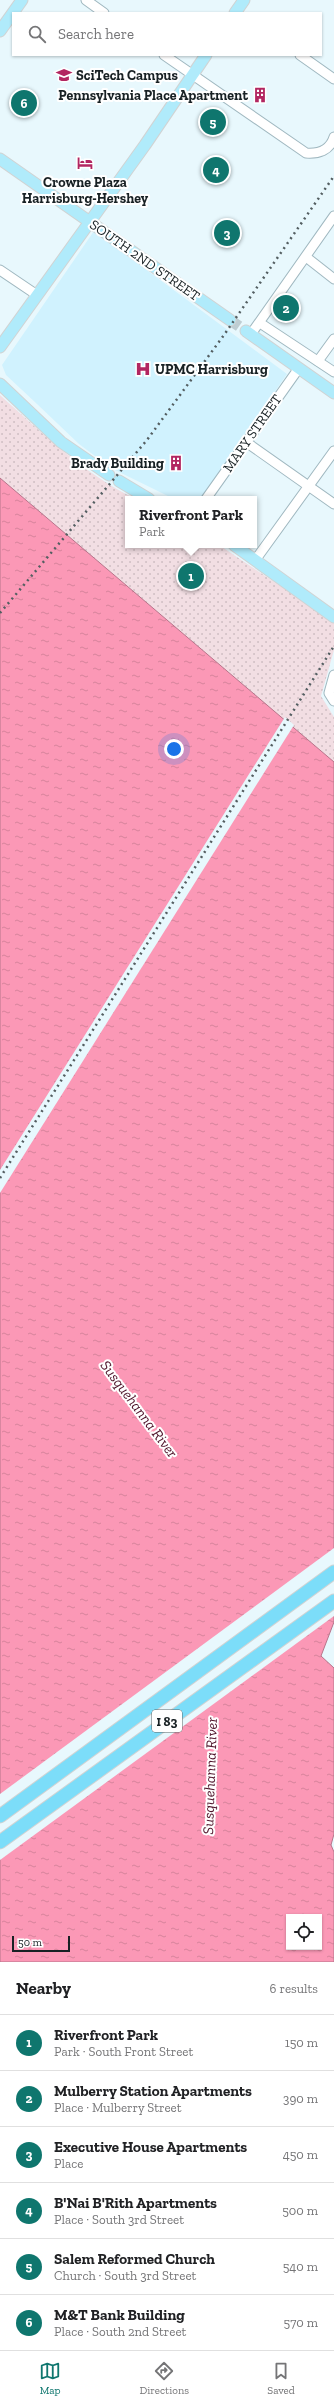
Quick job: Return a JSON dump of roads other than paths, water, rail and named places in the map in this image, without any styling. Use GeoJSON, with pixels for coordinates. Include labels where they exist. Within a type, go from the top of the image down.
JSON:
{"type":"FeatureCollection","features":[{"type":"Feature","properties":{"kind":"highway","name":"I 83"},"geometry":{"type":"LineString","coordinates":[[0,1816],[334,1572]]}},
{"type":"Feature","properties":{"kind":"highway","name":"I 83"},"geometry":{"type":"LineString","coordinates":[[0,1842],[334,1600]]}},
{"type":"Feature","properties":{"kind":"main road"},"geometry":{"type":"LineString","coordinates":[[13,12],[22,0]]}},
{"type":"Feature","properties":{"kind":"main road"},"geometry":{"type":"LineString","coordinates":[[0,31],[12,14]]}},
{"type":"Feature","properties":{"kind":"main road"},"geometry":{"type":"LineString","coordinates":[[0,348],[205,56]]}},
{"type":"Feature","properties":{"kind":"main road","name":"SOUTH 2ND STREET"},"geometry":{"type":"LineString","coordinates":[[0,159],[230,320]]}},
{"type":"Feature","properties":{"kind":"main road"},"geometry":{"type":"LineString","coordinates":[[248,333],[334,393]]}},
{"type":"Feature","properties":{"kind":"main road"},"geometry":{"type":"LineString","coordinates":[[0,384],[61,442],[108,475]]}},
{"type":"Feature","properties":{"kind":"main road"},"geometry":{"type":"LineString","coordinates":[[118,481],[144,496]]}},
{"type":"Feature","properties":{"kind":"main road"},"geometry":{"type":"LineString","coordinates":[[239,548],[334,616]]}},
{"type":"Feature","properties":{"kind":"street"},"geometry":{"type":"LineString","coordinates":[[86,0],[103,12]]}},
{"type":"Feature","properties":{"kind":"street"},"geometry":{"type":"LineString","coordinates":[[165,56],[306,153],[320,153],[330,146],[334,136]]}},
{"type":"Feature","properties":{"kind":"street"},"geometry":{"type":"LineString","coordinates":[[301,56],[334,79]]}},
{"type":"Feature","properties":{"kind":"street"},"geometry":{"type":"LineString","coordinates":[[248,333],[260,323],[334,216]]}},
{"type":"Feature","properties":{"kind":"street"},"geometry":{"type":"LineString","coordinates":[[306,257],[334,279]]}},
{"type":"Feature","properties":{"kind":"street"},"geometry":{"type":"LineString","coordinates":[[0,270],[37,296]]}},
{"type":"Feature","properties":{"kind":"street"},"geometry":{"type":"LineString","coordinates":[[260,323],[334,372]]}},
{"type":"Feature","properties":{"kind":"street"},"geometry":{"type":"LineString","coordinates":[[318,361],[334,339]]}},
{"type":"Feature","properties":{"kind":"street","name":"MARY STREET"},"geometry":{"type":"LineString","coordinates":[[208,496],[298,368]]}},
{"type":"Feature","properties":{"kind":"street"},"geometry":{"type":"LineString","coordinates":[[246,442],[334,504]]}},
{"type":"Feature","properties":{"kind":"street"},"geometry":{"type":"LineString","coordinates":[[256,559],[334,451]]}},
{"type":"Feature","properties":{"kind":"street"},"geometry":{"type":"LineString","coordinates":[[334,674],[329,693],[334,701]]}},
{"type":"Feature","properties":{"kind":"water","name":"Susquehanna River"},"geometry":{"type":"Polygon","coordinates":[[[0,478],[334,762],[334,1622],[321,1656],[334,1668],[334,1834],[331,1845],[334,1852],[334,1962],[0,1962],[0,478]]]}},
{"type":"Feature","properties":{"kind":"tunnel"},"geometry":{"type":"LineString","coordinates":[[230,320],[246,331]]}},
{"type":"Feature","properties":{"kind":"railway"},"geometry":{"type":"LineString","coordinates":[[0,613],[147,440],[224,335],[334,176]]}},
{"type":"Feature","properties":{"kind":"railway"},"geometry":{"type":"LineString","coordinates":[[0,1178],[334,646]]}},
{"type":"Feature","properties":{"kind":"place","name":"SciTech Campus"},"geometry":{"type":"Point","coordinates":[64,75]}},
{"type":"Feature","properties":{"kind":"place","name":"Pennsylvania Place Apartment"},"geometry":{"type":"Point","coordinates":[260,95]}},
{"type":"Feature","properties":{"kind":"place","name":"M&T Bank Building"},"geometry":{"type":"Point","coordinates":[24,103]}},
{"type":"Feature","properties":{"kind":"place","name":"Salem Reformed Church"},"geometry":{"type":"Point","coordinates":[213,122]}},
{"type":"Feature","properties":{"kind":"place","name":"Crowne Plaza Harrisburg-Hershey"},"geometry":{"type":"Point","coordinates":[85,163]}},
{"type":"Feature","properties":{"kind":"place","name":"B'Nai B'Rith Apartments"},"geometry":{"type":"Point","coordinates":[216,170]}},
{"type":"Feature","properties":{"kind":"place","name":"Executive House Apartments"},"geometry":{"type":"Point","coordinates":[227,233]}},
{"type":"Feature","properties":{"kind":"place","name":"Mulberry Station Apartments"},"geometry":{"type":"Point","coordinates":[286,308]}},
{"type":"Feature","properties":{"kind":"place","name":"UPMC Harrisburg"},"geometry":{"type":"Point","coordinates":[143,369]}},
{"type":"Feature","properties":{"kind":"place","name":"Brady Building"},"geometry":{"type":"Point","coordinates":[176,463]}},
{"type":"Feature","properties":{"kind":"place","name":"Riverfront Park"},"geometry":{"type":"Point","coordinates":[191,576]}}]}
